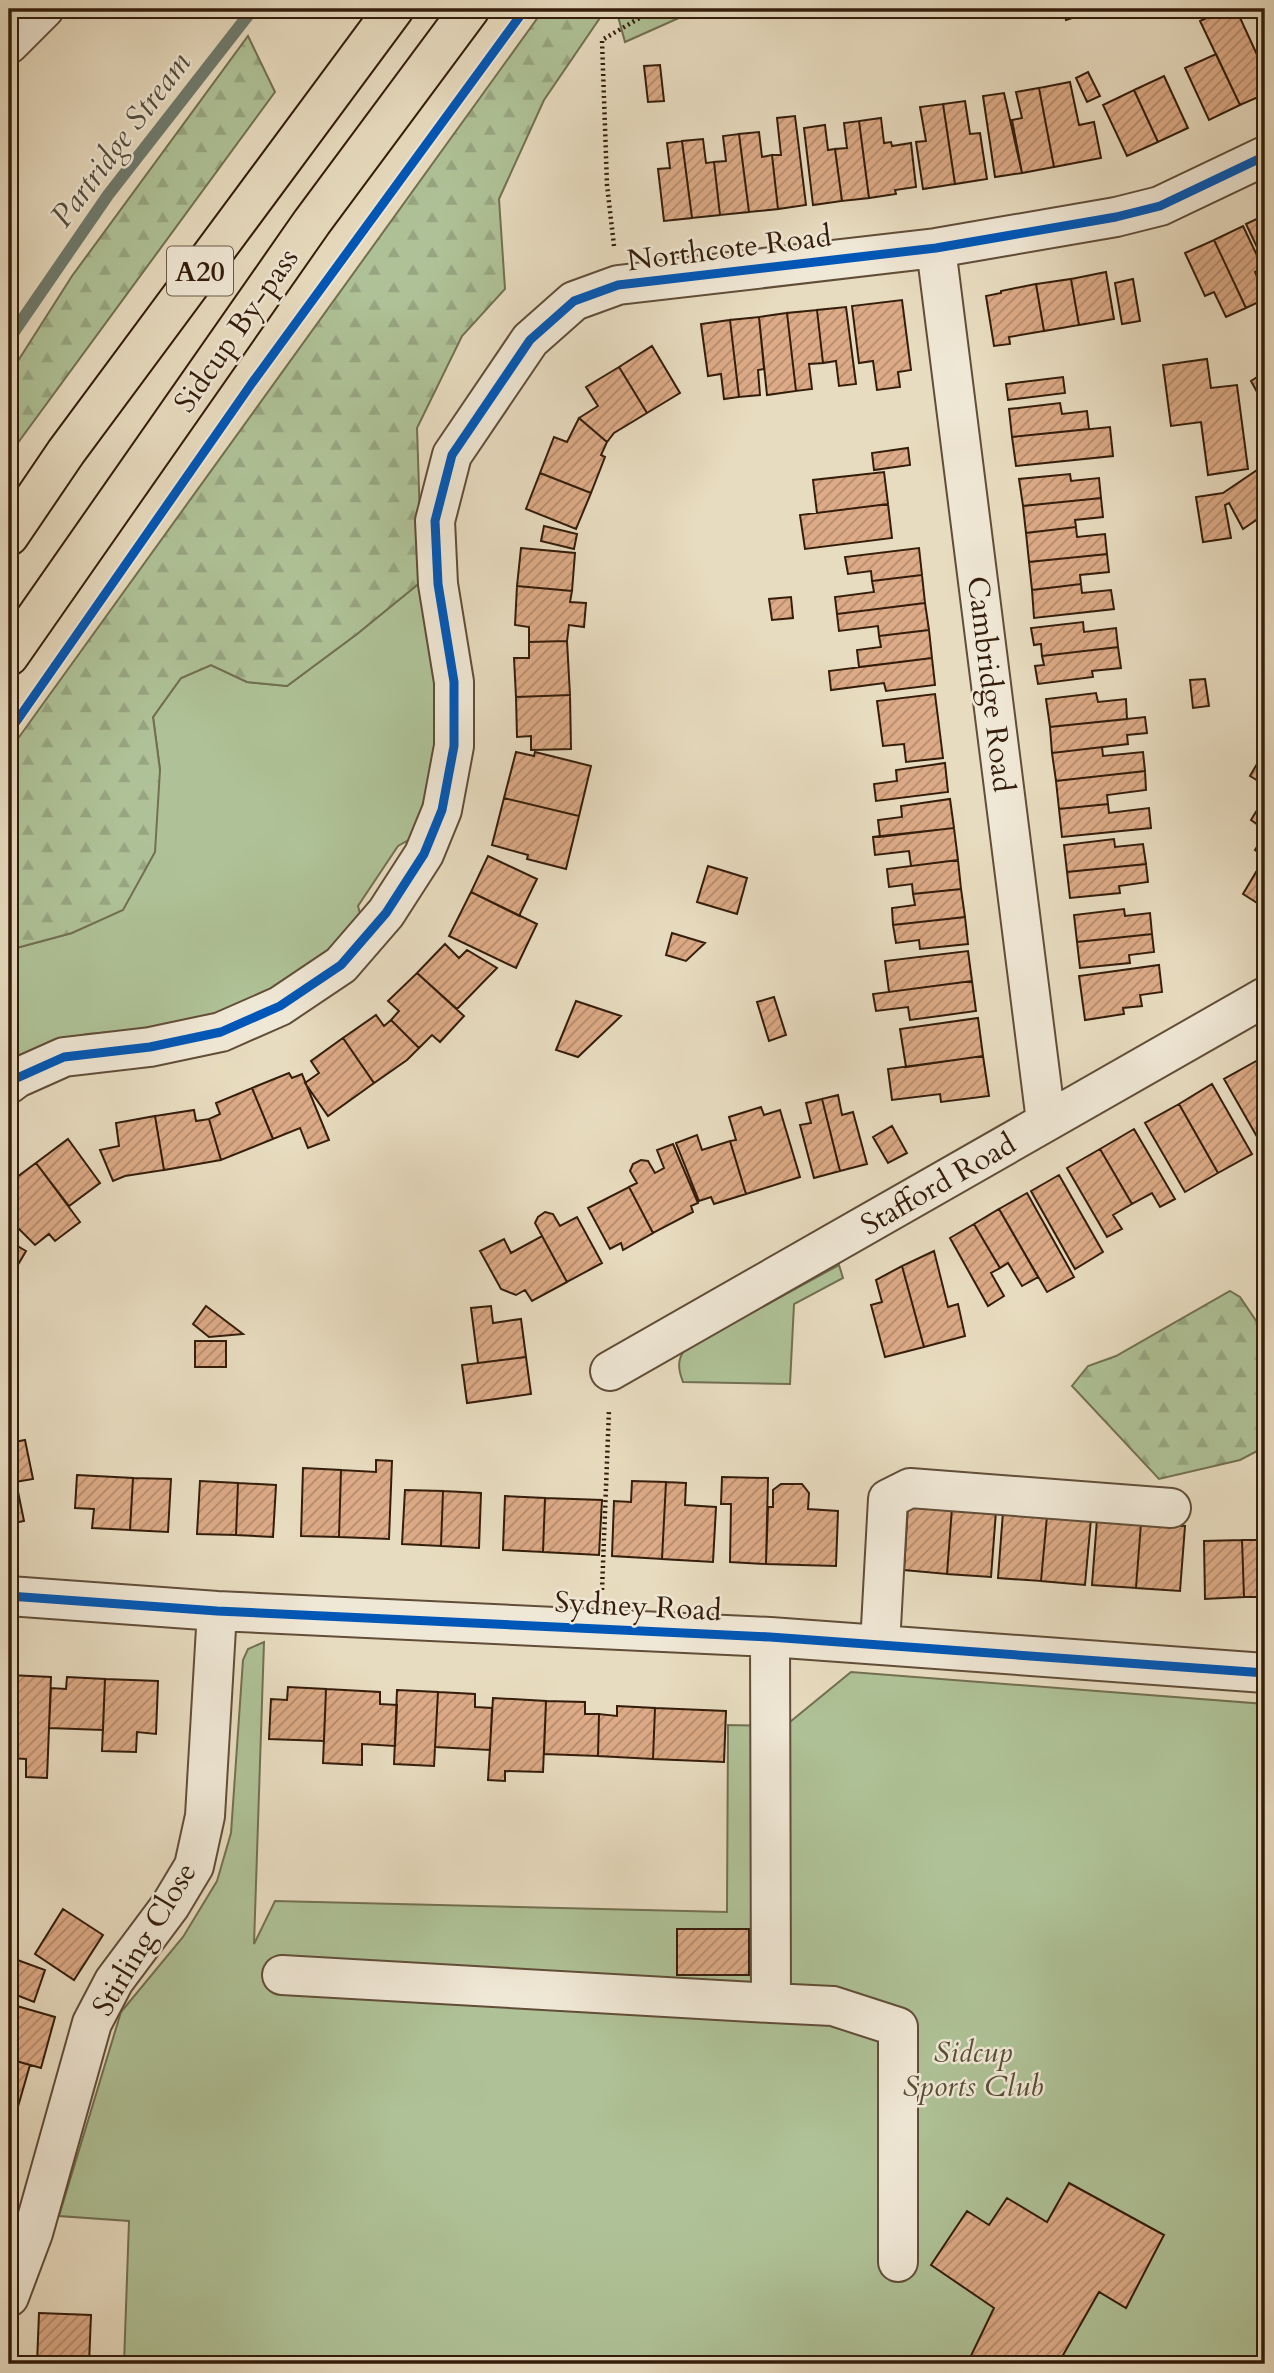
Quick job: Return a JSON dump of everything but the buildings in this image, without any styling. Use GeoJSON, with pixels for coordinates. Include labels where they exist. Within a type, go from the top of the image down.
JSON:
{"type":"FeatureCollection","features":[{"type":"Feature","properties":{"kind":"highway","name":"Sidcup By-pass"},"geometry":{"type":"LineString","coordinates":[[9,536],[66,452],[394,9]]}},
{"type":"Feature","properties":{"kind":"highway","name":"Sidcup By-pass"},"geometry":{"type":"LineString","coordinates":[[9,656],[312,222],[470,9]]}},
{"type":"Feature","properties":{"kind":"street"},"geometry":{"type":"LineString","coordinates":[[9,44],[44,9]]}},
{"type":"Feature","properties":{"kind":"street","name":"Northcote Road"},"geometry":{"type":"LineString","coordinates":[[9,1084],[17,1077],[64,1057],[150,1047],[221,1032],[280,1006],[341,965],[386,913],[424,853],[442,810],[454,746],[454,682],[439,584],[435,521],[452,455],[530,340],[574,300],[618,285],[936,248],[1116,217],[1160,206],[1265,156]]}},
{"type":"Feature","properties":{"kind":"street","name":"Cambridge Road"},"geometry":{"type":"LineString","coordinates":[[936,248],[1046,1121]]}},
{"type":"Feature","properties":{"kind":"street","name":"Stafford Road"},"geometry":{"type":"LineString","coordinates":[[610,1371],[1265,997]]}},
{"type":"Feature","properties":{"kind":"street"},"geometry":{"type":"LineString","coordinates":[[880,1645],[888,1499],[910,1488],[1171,1508]]}},
{"type":"Feature","properties":{"kind":"street","name":"Sydney Road"},"geometry":{"type":"LineString","coordinates":[[9,1596],[217,1611],[770,1637],[1265,1673]]}},
{"type":"Feature","properties":{"kind":"street","name":"Stirling Close"},"geometry":{"type":"LineString","coordinates":[[9,2297],[33,2233],[92,2023],[114,1981],[170,1906],[194,1866],[205,1816],[217,1611]]}},
{"type":"Feature","properties":{"kind":"street"},"geometry":{"type":"LineString","coordinates":[[770,1637],[771,2003]]}},
{"type":"Feature","properties":{"kind":"street"},"geometry":{"type":"LineString","coordinates":[[282,1975],[833,2006],[898,2027],[898,2262]]}},
{"type":"Feature","properties":{"kind":"path"},"geometry":{"type":"LineString","coordinates":[[618,285],[607,185],[602,40],[643,16],[673,9]]}},
{"type":"Feature","properties":{"kind":"path"},"geometry":{"type":"LineString","coordinates":[[600,1629],[610,1371]]}},
{"type":"Feature","properties":{"kind":"green space"},"geometry":{"type":"Polygon","coordinates":[[[544,9],[606,9],[544,100],[499,199],[505,289],[462,336],[417,428],[422,581],[287,686],[247,682],[211,665],[181,678],[153,717],[160,770],[155,852],[123,910],[72,933],[9,950],[9,751],[544,9]]]}},
{"type":"Feature","properties":{"kind":"green space"},"geometry":{"type":"Polygon","coordinates":[[[616,9],[699,9],[625,42],[616,9]]]}},
{"type":"Feature","properties":{"kind":"green space"},"geometry":{"type":"Polygon","coordinates":[[[248,36],[275,92],[9,455],[9,375],[72,276],[248,36]]]}},
{"type":"Feature","properties":{"kind":"green space"},"geometry":{"type":"Polygon","coordinates":[[[422,581],[441,703],[433,779],[414,837],[398,846],[358,906],[362,921],[313,968],[252,1005],[180,1027],[87,1034],[29,1051],[9,1064],[9,950],[72,933],[160,770],[153,717],[181,678],[211,665],[247,682],[287,686],[422,581]]]}},
{"type":"Feature","properties":{"kind":"green space"},"geometry":{"type":"Polygon","coordinates":[[[839,1265],[843,1278],[794,1304],[790,1384],[683,1382],[679,1365],[685,1349],[839,1265]]]}},
{"type":"Feature","properties":{"kind":"green space"},"geometry":{"type":"Polygon","coordinates":[[[1230,1291],[1240,1297],[1265,1334],[1265,1447],[1240,1460],[1159,1479],[1072,1386],[1088,1366],[1116,1356],[1230,1291]]]}},
{"type":"Feature","properties":{"kind":"green space","name":"Sidcup Sports Club"},"geometry":{"type":"Polygon","coordinates":[[[264,1642],[254,1944],[275,1901],[727,1912],[728,1725],[785,1726],[851,1672],[1265,1704],[1265,2364],[124,2364],[129,2221],[59,2216],[121,2012],[183,1937],[217,1881],[231,1833],[243,1660],[248,1649],[264,1642]]]}},
{"type":"Feature","properties":{"kind":"waterway","name":"Partridge Stream"},"geometry":{"type":"LineString","coordinates":[[9,339],[108,195],[253,9]]}},
{"type":"Feature","properties":{"kind":"cycle path"},"geometry":{"type":"LineString","coordinates":[[9,732],[252,383],[525,9]]}},
{"type":"Feature","properties":{"kind":"cycle path"},"geometry":{"type":"LineString","coordinates":[[9,1084],[64,1057],[150,1047],[221,1032],[280,1006],[341,965],[386,913],[424,854],[442,810],[454,746],[454,682],[438,584],[435,521],[452,455],[530,340],[574,301],[618,285],[936,248],[1116,217],[1160,206],[1265,156]]}},
{"type":"Feature","properties":{"kind":"cycle path"},"geometry":{"type":"LineString","coordinates":[[9,1596],[217,1611],[770,1637],[1265,1673]]}}]}
